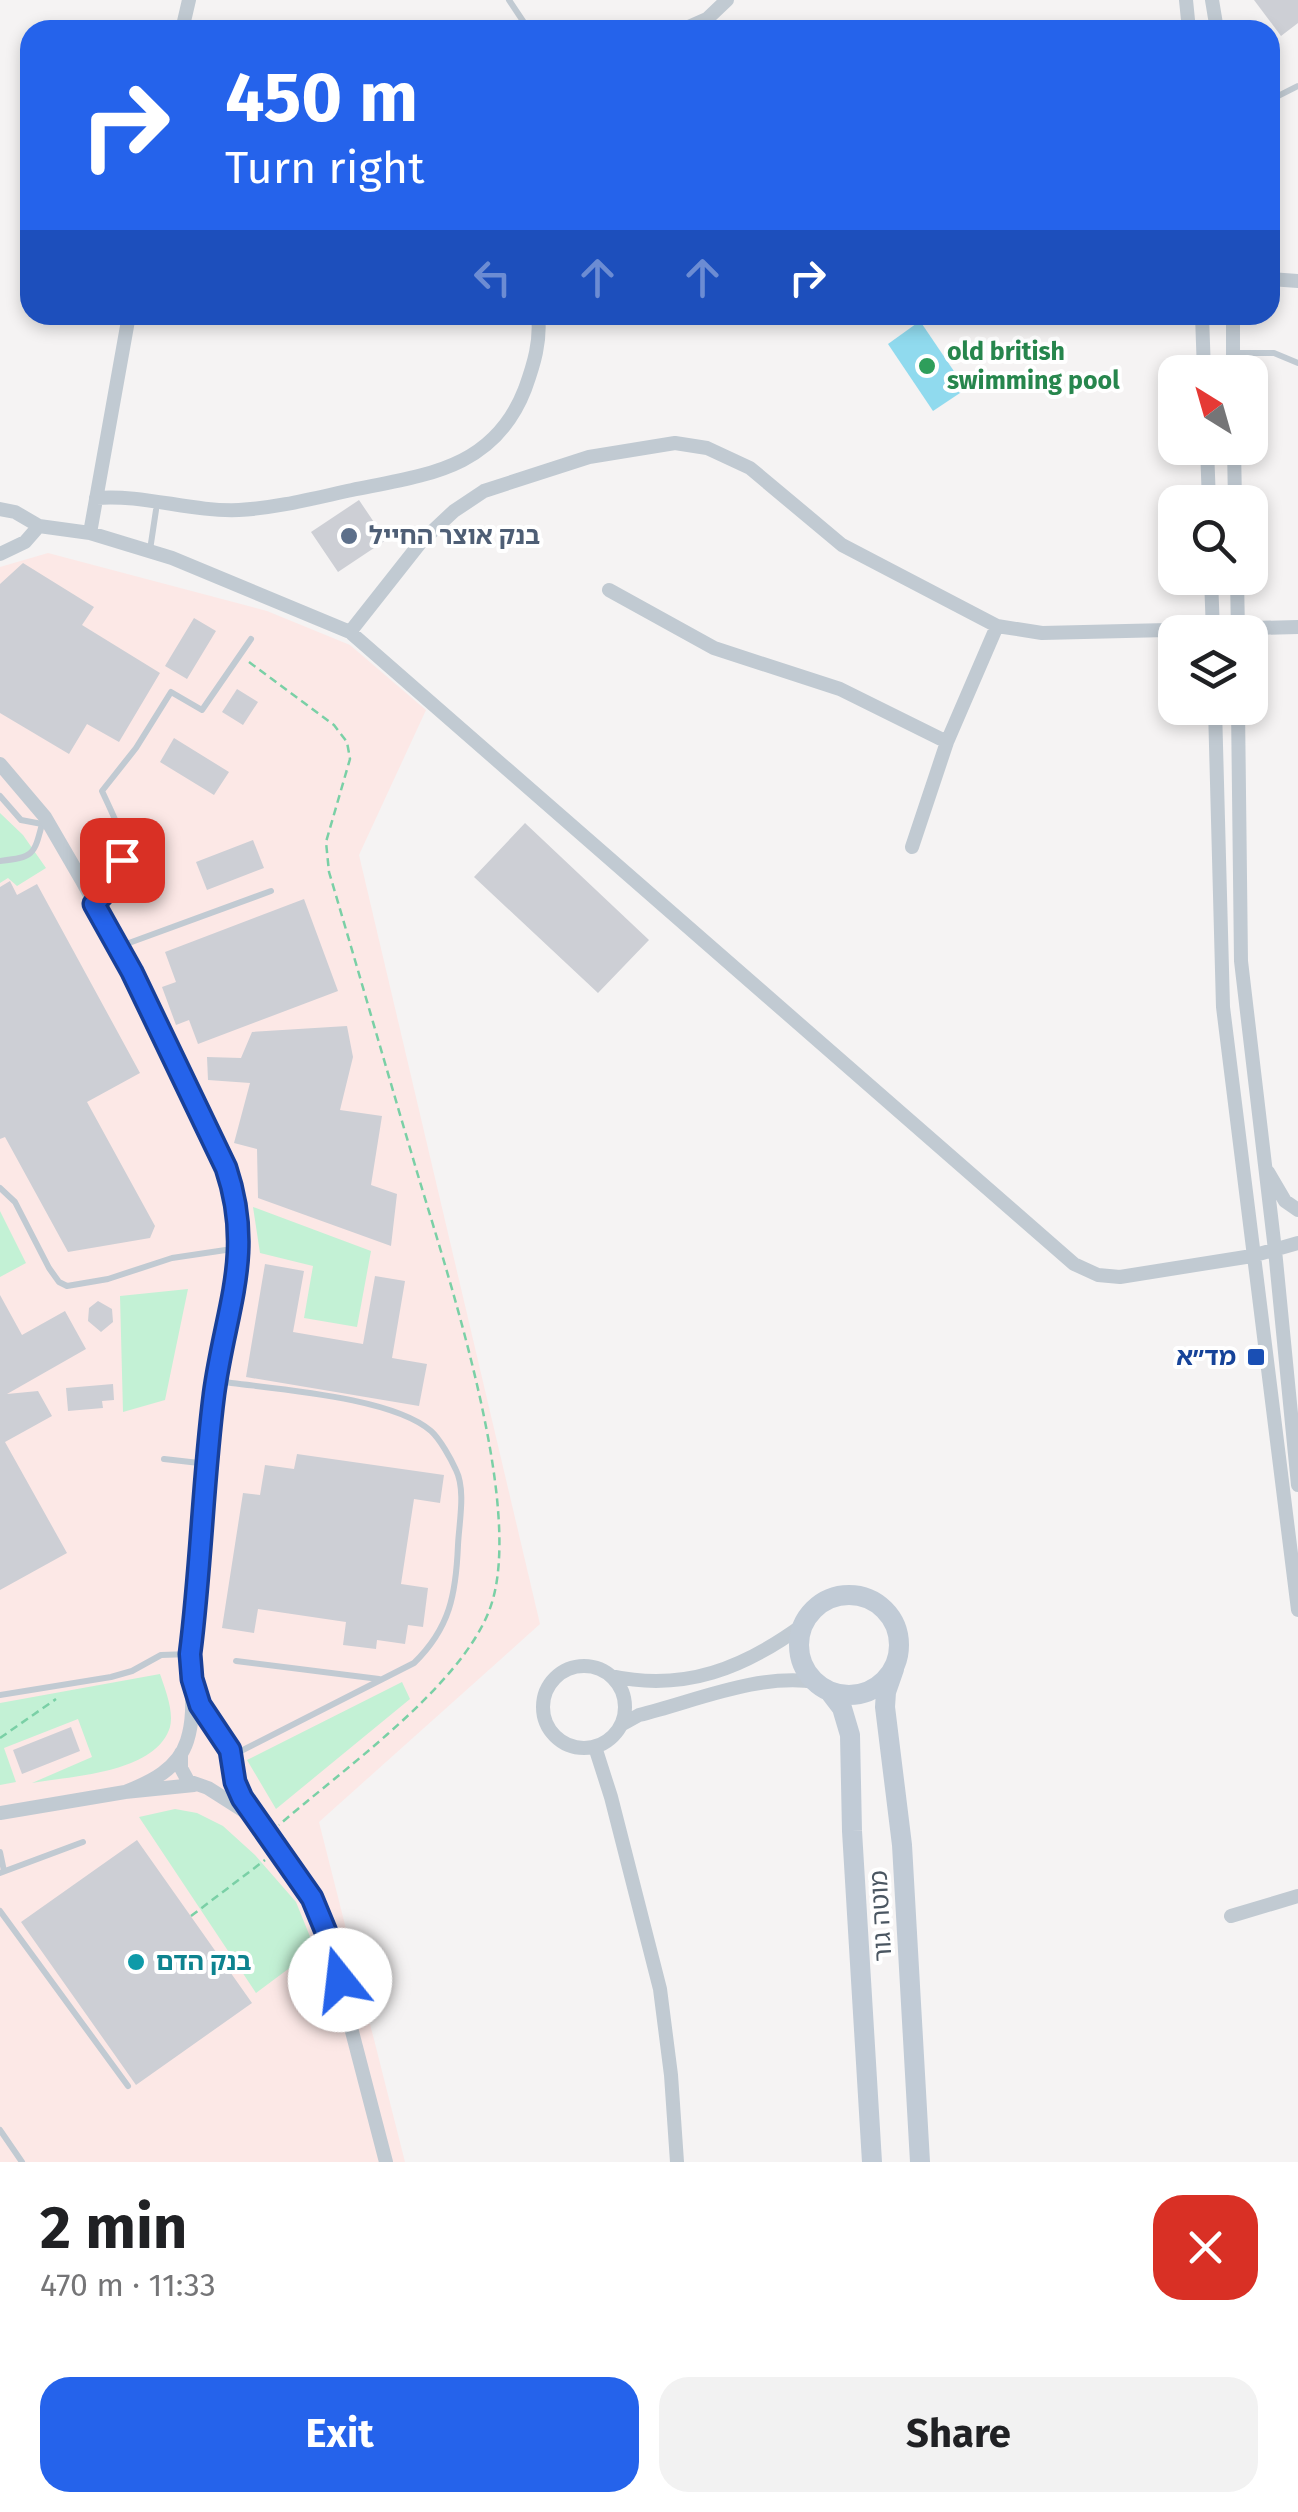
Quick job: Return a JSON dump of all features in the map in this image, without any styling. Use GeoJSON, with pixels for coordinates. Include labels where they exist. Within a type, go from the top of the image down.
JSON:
{"type":"FeatureCollection","features":[{"type":"Feature","properties":{"kind":"street"},"geometry":{"type":"LineString","coordinates":[[705,20],[728,0]]}},
{"type":"Feature","properties":{"kind":"street"},"geometry":{"type":"LineString","coordinates":[[90,533],[126,325]]}},
{"type":"Feature","properties":{"kind":"street"},"geometry":{"type":"LineString","coordinates":[[96,498],[121,496],[171,506],[238,510],[444,470],[486,447],[518,406],[536,360],[538,325]]}},
{"type":"Feature","properties":{"kind":"street"},"geometry":{"type":"LineString","coordinates":[[1202,325],[1203,355]]}},
{"type":"Feature","properties":{"kind":"street"},"geometry":{"type":"LineString","coordinates":[[1232,325],[1232,354]]}},
{"type":"Feature","properties":{"kind":"street"},"geometry":{"type":"LineString","coordinates":[[350,632],[421,542],[484,491],[590,457],[675,444],[708,448],[750,468],[842,545],[998,626],[1042,632],[1158,631]]}},
{"type":"Feature","properties":{"kind":"street"},"geometry":{"type":"LineString","coordinates":[[0,509],[39,526],[90,533],[150,552],[350,632],[1074,1264],[1098,1274],[1120,1277],[1252,1256],[1298,1243]]}},
{"type":"Feature","properties":{"kind":"street"},"geometry":{"type":"LineString","coordinates":[[0,554],[25,542],[39,526]]}},
{"type":"Feature","properties":{"kind":"street"},"geometry":{"type":"LineString","coordinates":[[609,590],[714,648],[840,689],[947,742]]}},
{"type":"Feature","properties":{"kind":"street"},"geometry":{"type":"LineString","coordinates":[[912,847],[947,742],[998,626]]}},
{"type":"Feature","properties":{"kind":"street"},"geometry":{"type":"LineString","coordinates":[[1268,629],[1298,627]]}},
{"type":"Feature","properties":{"kind":"street"},"geometry":{"type":"LineString","coordinates":[[1216,725],[1224,1007],[1298,1610]]}},
{"type":"Feature","properties":{"kind":"street"},"geometry":{"type":"LineString","coordinates":[[1238,725],[1241,961],[1298,1485]]}},
{"type":"Feature","properties":{"kind":"street"},"geometry":{"type":"LineString","coordinates":[[0,764],[27,793],[118,947],[226,1168],[234,1194],[240,1248],[216,1381],[190,1654],[193,1714],[180,1768],[201,1786],[252,1816]]}},
{"type":"Feature","properties":{"kind":"street"},"geometry":{"type":"LineString","coordinates":[[1264,1164],[1286,1201],[1298,1210]]}},
{"type":"Feature","properties":{"kind":"street","name":"מוטה גור"},"geometry":{"type":"LineString","coordinates":[[872,2162],[850,1735],[842,1708],[803,1665],[799,1650],[803,1625],[822,1602],[854,1595],[884,1608],[897,1628],[900,1646],[885,1707],[902,1845],[920,2162]]}},
{"type":"Feature","properties":{"kind":"street"},"geometry":{"type":"LineString","coordinates":[[803,1625],[759,1654],[672,1683],[646,1684],[596,1668],[574,1667],[552,1681],[544,1696],[546,1722],[555,1737],[578,1748],[594,1747],[639,1715],[761,1683],[796,1679],[853,1695],[876,1688],[894,1668]]}},
{"type":"Feature","properties":{"kind":"street"},"geometry":{"type":"LineString","coordinates":[[612,1676],[625,1701],[621,1725]]}},
{"type":"Feature","properties":{"kind":"street"},"geometry":{"type":"LineString","coordinates":[[192,1679],[200,1705],[232,1758],[235,1782],[252,1816],[312,1898],[328,1934],[386,2162]]}},
{"type":"Feature","properties":{"kind":"street"},"geometry":{"type":"LineString","coordinates":[[125,1792],[161,1775],[184,1749],[208,1736],[222,1741]]}},
{"type":"Feature","properties":{"kind":"street"},"geometry":{"type":"LineString","coordinates":[[594,1747],[611,1798],[660,1990],[677,2162]]}},
{"type":"Feature","properties":{"kind":"street"},"geometry":{"type":"LineString","coordinates":[[0,1813],[125,1792],[201,1786],[227,1778],[232,1758]]}},
{"type":"Feature","properties":{"kind":"street"},"geometry":{"type":"LineString","coordinates":[[1231,1916],[1298,1896]]}},
{"type":"Feature","properties":{"kind":"lane"},"geometry":{"type":"LineString","coordinates":[[1232,354],[1274,353],[1298,362]]}},
{"type":"Feature","properties":{"kind":"lane"},"geometry":{"type":"LineString","coordinates":[[150,552],[156,510]]}},
{"type":"Feature","properties":{"kind":"lane"},"geometry":{"type":"LineString","coordinates":[[94,904],[117,879],[122,860],[122,836],[102,792],[136,748],[170,692],[202,710],[251,639]]}},
{"type":"Feature","properties":{"kind":"lane"},"geometry":{"type":"LineString","coordinates":[[0,796],[21,820],[45,824],[36,850],[26,857],[0,861]]}},
{"type":"Feature","properties":{"kind":"lane"},"geometry":{"type":"LineString","coordinates":[[118,947],[272,891]]}},
{"type":"Feature","properties":{"kind":"lane"},"geometry":{"type":"LineString","coordinates":[[0,1188],[15,1202],[49,1268],[67,1286],[108,1279],[172,1258],[240,1248]]}},
{"type":"Feature","properties":{"kind":"lane"},"geometry":{"type":"LineString","coordinates":[[216,1381],[367,1404],[406,1417],[433,1432],[458,1472],[460,1499],[458,1558],[447,1620],[430,1648],[414,1663],[232,1758]]}},
{"type":"Feature","properties":{"kind":"lane"},"geometry":{"type":"LineString","coordinates":[[164,1459],[208,1464]]}},
{"type":"Feature","properties":{"kind":"lane"},"geometry":{"type":"LineString","coordinates":[[0,1695],[132,1671],[161,1655],[190,1654]]}},
{"type":"Feature","properties":{"kind":"lane"},"geometry":{"type":"LineString","coordinates":[[236,1662],[381,1679]]}},
{"type":"Feature","properties":{"kind":"lane"},"geometry":{"type":"LineString","coordinates":[[0,1852],[2,1872],[83,1842]]}},
{"type":"Feature","properties":{"kind":"lane"},"geometry":{"type":"LineString","coordinates":[[0,1911],[128,2086]]}},
{"type":"Feature","properties":{"kind":"lane"},"geometry":{"type":"LineString","coordinates":[[0,2130],[22,2162]]}},
{"type":"Feature","properties":{"kind":"path"},"geometry":{"type":"LineString","coordinates":[[239,655],[334,725],[347,742],[350,759],[326,842],[329,872],[451,1288],[492,1452],[500,1572],[490,1610],[474,1642],[454,1668],[422,1702],[267,1835]]}},
{"type":"Feature","properties":{"kind":"path"},"geometry":{"type":"LineString","coordinates":[[0,1738],[79,1682]]}},
{"type":"Feature","properties":{"kind":"path"},"geometry":{"type":"LineString","coordinates":[[191,1916],[279,1850]]}},
{"type":"Feature","properties":{"kind":"shaded area"},"geometry":{"type":"Polygon","coordinates":[[[48,553],[267,611],[350,645],[426,710],[359,855],[540,1624],[319,1822],[405,2162],[0,2162],[0,567],[48,553]]]}},
{"type":"Feature","properties":{"kind":"green space"},"geometry":{"type":"Polygon","coordinates":[[[0,813],[23,835],[46,868],[17,886],[8,878],[0,883],[0,813]]]}},
{"type":"Feature","properties":{"kind":"green space"},"geometry":{"type":"Polygon","coordinates":[[[253,1207],[371,1251],[357,1327],[304,1318],[313,1266],[260,1253],[253,1207]]]}},
{"type":"Feature","properties":{"kind":"green space"},"geometry":{"type":"Polygon","coordinates":[[[0,1211],[26,1263],[0,1277],[0,1211]]]}},
{"type":"Feature","properties":{"kind":"green space"},"geometry":{"type":"Polygon","coordinates":[[[188,1289],[165,1400],[123,1412],[120,1296],[188,1289]]]}},
{"type":"Feature","properties":{"kind":"green space"},"geometry":{"type":"Polygon","coordinates":[[[160,1674],[171,1721],[162,1742],[148,1754],[111,1770],[32,1783],[92,1757],[78,1719],[4,1748],[16,1782],[0,1785],[0,1703],[160,1674]]]}},
{"type":"Feature","properties":{"kind":"green space"},"geometry":{"type":"Polygon","coordinates":[[[402,1682],[410,1699],[276,1809],[247,1760],[402,1682]]]}},
{"type":"Feature","properties":{"kind":"green space"},"geometry":{"type":"Polygon","coordinates":[[[175,1809],[197,1813],[223,1826],[296,1902],[315,1949],[256,1993],[139,1817],[175,1809]]]}},
{"type":"Feature","properties":{"kind":"water","name":"old british swimming pool"},"geometry":{"type":"Polygon","coordinates":[[[914,325],[923,325],[966,389],[933,411],[888,344],[914,325]]]}},
{"type":"Feature","properties":{"kind":"building"},"geometry":{"type":"Polygon","coordinates":[[[1254,0],[1298,0],[1298,23],[1281,36],[1280,20],[1269,20],[1254,0]]]}},
{"type":"Feature","properties":{"kind":"building","name":"בנק אוצר החייל"},"geometry":{"type":"Polygon","coordinates":[[[359,500],[386,540],[338,572],[311,532],[359,500]]]}},
{"type":"Feature","properties":{"kind":"building"},"geometry":{"type":"Polygon","coordinates":[[[23,563],[94,607],[82,625],[160,673],[119,742],[87,724],[69,754],[0,713],[0,584],[23,563]]]}},
{"type":"Feature","properties":{"kind":"building"},"geometry":{"type":"Polygon","coordinates":[[[194,618],[216,631],[187,679],[165,666],[194,618]]]}},
{"type":"Feature","properties":{"kind":"building"},"geometry":{"type":"Polygon","coordinates":[[[237,689],[258,702],[243,725],[222,712],[237,689]]]}},
{"type":"Feature","properties":{"kind":"building"},"geometry":{"type":"Polygon","coordinates":[[[174,738],[229,772],[214,795],[160,762],[174,738]]]}},
{"type":"Feature","properties":{"kind":"building"},"geometry":{"type":"Polygon","coordinates":[[[525,823],[649,940],[598,993],[474,877],[525,823]]]}},
{"type":"Feature","properties":{"kind":"building"},"geometry":{"type":"Polygon","coordinates":[[[253,840],[264,868],[207,890],[196,862],[253,840]]]}},
{"type":"Feature","properties":{"kind":"building"},"geometry":{"type":"Polygon","coordinates":[[[10,881],[17,895],[37,884],[140,1073],[87,1102],[155,1226],[150,1238],[68,1252],[5,1137],[0,1139],[0,887],[10,881]]]}},
{"type":"Feature","properties":{"kind":"building"},"geometry":{"type":"Polygon","coordinates":[[[304,899],[338,991],[198,1044],[189,1020],[176,1025],[162,987],[176,982],[165,952],[304,899]]]}},
{"type":"Feature","properties":{"kind":"building"},"geometry":{"type":"Polygon","coordinates":[[[347,1026],[353,1057],[340,1110],[382,1116],[371,1185],[397,1194],[391,1246],[258,1198],[257,1149],[234,1143],[250,1083],[208,1080],[207,1057],[241,1058],[252,1032],[347,1026]]]}},
{"type":"Feature","properties":{"kind":"building"},"geometry":{"type":"Polygon","coordinates":[[[265,1264],[304,1271],[293,1332],[363,1344],[375,1276],[405,1281],[392,1358],[427,1364],[419,1406],[246,1377],[265,1264]]]}},
{"type":"Feature","properties":{"kind":"building"},"geometry":{"type":"Polygon","coordinates":[[[0,1295],[22,1335],[65,1311],[86,1349],[7,1394],[38,1391],[52,1416],[5,1442],[67,1553],[0,1590],[0,1295]]]}},
{"type":"Feature","properties":{"kind":"building"},"geometry":{"type":"Polygon","coordinates":[[[98,1301],[112,1309],[113,1322],[101,1332],[88,1321],[89,1308],[98,1301]]]}},
{"type":"Feature","properties":{"kind":"building"},"geometry":{"type":"Polygon","coordinates":[[[113,1384],[114,1400],[102,1401],[103,1408],[68,1411],[66,1388],[113,1384]]]}},
{"type":"Feature","properties":{"kind":"building"},"geometry":{"type":"Polygon","coordinates":[[[297,1454],[444,1475],[440,1503],[414,1499],[401,1584],[428,1588],[423,1627],[408,1625],[405,1644],[377,1640],[376,1649],[343,1645],[346,1622],[258,1609],[254,1633],[222,1628],[243,1493],[260,1495],[265,1465],[294,1469],[297,1454]]]}},
{"type":"Feature","properties":{"kind":"building"},"geometry":{"type":"Polygon","coordinates":[[[71,1727],[80,1751],[22,1774],[13,1750],[71,1727]]]}},
{"type":"Feature","properties":{"kind":"building","name":"בנק הדם"},"geometry":{"type":"Polygon","coordinates":[[[137,1840],[252,2003],[136,2085],[21,1922],[137,1840]]]}},
{"type":"Feature","properties":{"kind":"place","name":"old british swimming pool"},"geometry":{"type":"Point","coordinates":[927,366]}},
{"type":"Feature","properties":{"kind":"place","name":"בנק אוצר החייל"},"geometry":{"type":"Point","coordinates":[349,536]}},
{"type":"Feature","properties":{"kind":"place","name":"מד״א"},"geometry":{"type":"Point","coordinates":[1256,1357]}},
{"type":"Feature","properties":{"kind":"place","name":"בנק הדם"},"geometry":{"type":"Point","coordinates":[136,1962]}},
{"type":"Feature","properties":{"kind":"route"},"geometry":{"type":"LineString","coordinates":[[122,860],[117,879],[94,904],[132,972],[226,1168],[238,1221],[240,1257],[214,1394],[190,1654],[192,1679],[200,1705],[230,1750],[242,1798],[312,1898],[331,1944],[340,1980]]}}]}
